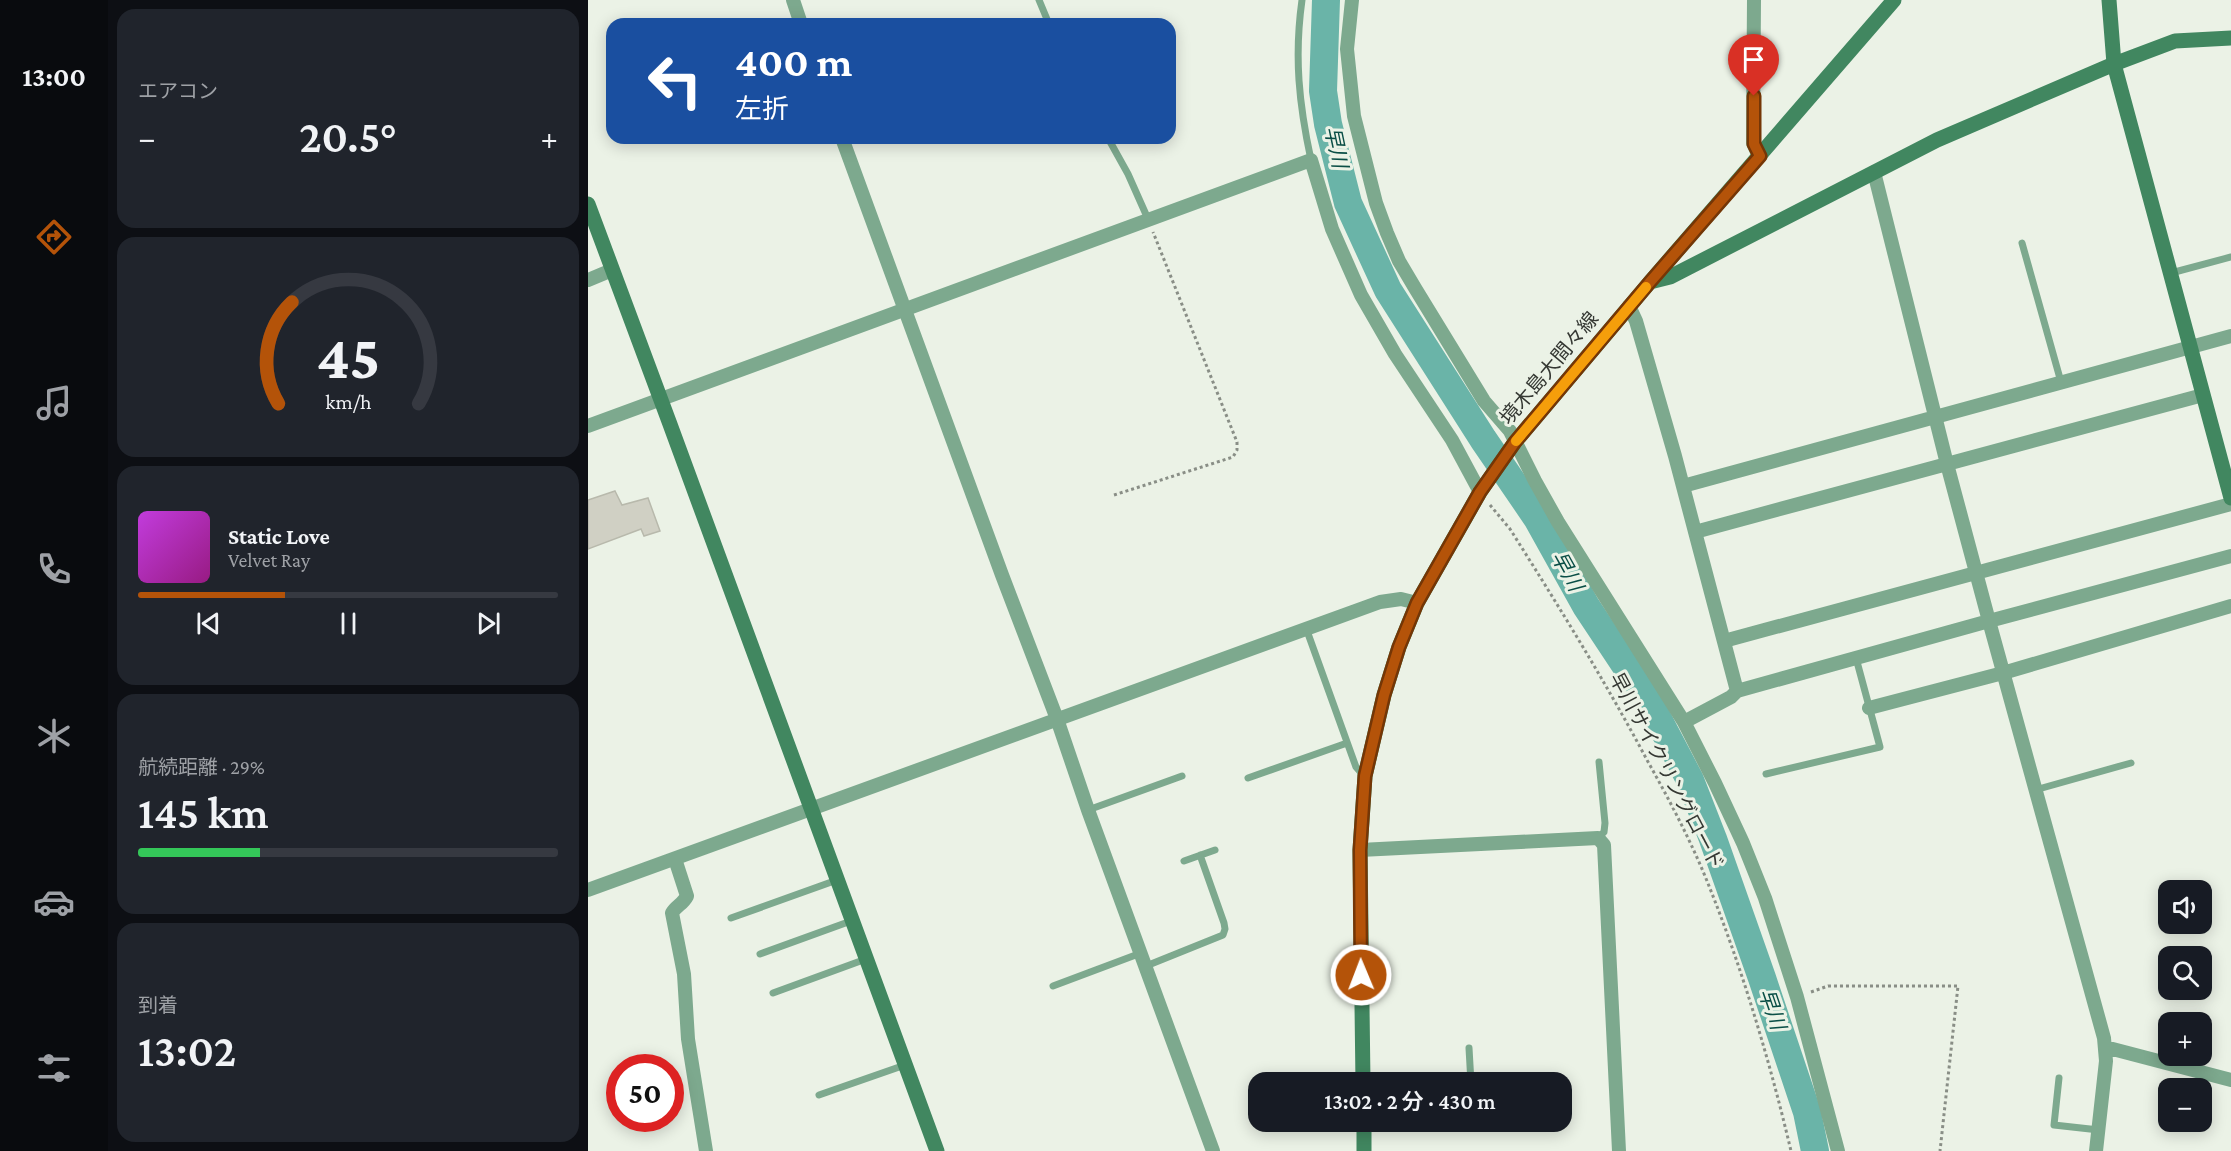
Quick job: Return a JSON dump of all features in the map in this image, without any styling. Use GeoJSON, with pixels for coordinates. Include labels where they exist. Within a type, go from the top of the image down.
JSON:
{"type":"FeatureCollection","features":[{"type":"Feature","properties":{"kind":"street"},"geometry":{"type":"LineString","coordinates":[[793,0],[799,18]]}},
{"type":"Feature","properties":{"kind":"street"},"geometry":{"type":"LineString","coordinates":[[1352,0],[1347,49],[1353,116],[1365,164],[1387,233],[1399,261],[1415,288],[1485,401],[1510,431],[1513,446],[1558,522],[1684,722],[1743,843],[1765,898],[1797,997],[1838,1151]]}},
{"type":"Feature","properties":{"kind":"street"},"geometry":{"type":"LineString","coordinates":[[1754,0],[1754,144],[1760,156]]}},
{"type":"Feature","properties":{"kind":"street","name":"境木島大間々線"},"geometry":{"type":"LineString","coordinates":[[1363,1072],[1360,850],[1365,776],[1384,695],[1399,647],[1417,603],[1513,446],[1629,306],[1894,0]]}},
{"type":"Feature","properties":{"kind":"street"},"geometry":{"type":"LineString","coordinates":[[2109,0],[2114,64],[2203,395],[2228,476],[2231,498]]}},
{"type":"Feature","properties":{"kind":"street"},"geometry":{"type":"LineString","coordinates":[[1650,282],[1670,277],[1937,140],[2114,64],[2175,41],[2231,38]]}},
{"type":"Feature","properties":{"kind":"street"},"geometry":{"type":"LineString","coordinates":[[844,144],[1214,1151]]}},
{"type":"Feature","properties":{"kind":"street"},"geometry":{"type":"LineString","coordinates":[[588,426],[1311,160],[1332,229],[1361,295],[1395,354],[1452,440],[1483,493]]}},
{"type":"Feature","properties":{"kind":"street"},"geometry":{"type":"LineString","coordinates":[[1874,172],[1975,573],[2106,1047],[2096,1151]]}},
{"type":"Feature","properties":{"kind":"street"},"geometry":{"type":"LineString","coordinates":[[588,204],[662,399],[937,1151]]}},
{"type":"Feature","properties":{"kind":"street"},"geometry":{"type":"LineString","coordinates":[[588,280],[612,270]]}},
{"type":"Feature","properties":{"kind":"street"},"geometry":{"type":"LineString","coordinates":[[1629,306],[1636,321],[1683,486],[1737,691]]}},
{"type":"Feature","properties":{"kind":"street"},"geometry":{"type":"LineString","coordinates":[[1683,486],[2231,336]]}},
{"type":"Feature","properties":{"kind":"street"},"geometry":{"type":"LineString","coordinates":[[1695,532],[2203,395]]}},
{"type":"Feature","properties":{"kind":"street"},"geometry":{"type":"LineString","coordinates":[[1724,641],[2231,504]]}},
{"type":"Feature","properties":{"kind":"street"},"geometry":{"type":"LineString","coordinates":[[1684,722],[1731,697],[1737,691],[2231,556]]}},
{"type":"Feature","properties":{"kind":"street"},"geometry":{"type":"LineString","coordinates":[[588,890],[1380,602],[1401,599],[1417,603]]}},
{"type":"Feature","properties":{"kind":"street"},"geometry":{"type":"LineString","coordinates":[[1869,708],[2231,606]]}},
{"type":"Feature","properties":{"kind":"street"},"geometry":{"type":"LineString","coordinates":[[1360,850],[1598,838],[1604,844],[1619,1151]]}},
{"type":"Feature","properties":{"kind":"street"},"geometry":{"type":"LineString","coordinates":[[675,860],[687,896],[672,914],[684,974],[688,1039],[706,1151]]}},
{"type":"Feature","properties":{"kind":"street"},"geometry":{"type":"LineString","coordinates":[[2106,1047],[2231,1080]]}},
{"type":"Feature","properties":{"kind":"street"},"geometry":{"type":"LineString","coordinates":[[1364,1132],[1364,1151]]}},
{"type":"Feature","properties":{"kind":"lane"},"geometry":{"type":"LineString","coordinates":[[1039,0],[1046,18]]}},
{"type":"Feature","properties":{"kind":"lane"},"geometry":{"type":"LineString","coordinates":[[1302,0],[1298,44],[1299,99],[1311,160]]}},
{"type":"Feature","properties":{"kind":"lane"},"geometry":{"type":"LineString","coordinates":[[1111,144],[1148,219]]}},
{"type":"Feature","properties":{"kind":"lane"},"geometry":{"type":"LineString","coordinates":[[2022,243],[2061,382]]}},
{"type":"Feature","properties":{"kind":"lane"},"geometry":{"type":"LineString","coordinates":[[2171,273],[2231,257]]}},
{"type":"Feature","properties":{"kind":"lane"},"geometry":{"type":"LineString","coordinates":[[1306,628],[1356,767],[1365,776]]}},
{"type":"Feature","properties":{"kind":"lane"},"geometry":{"type":"LineString","coordinates":[[1766,774],[1880,747],[1856,658]]}},
{"type":"Feature","properties":{"kind":"lane"},"geometry":{"type":"LineString","coordinates":[[1248,778],[1347,743]]}},
{"type":"Feature","properties":{"kind":"lane"},"geometry":{"type":"LineString","coordinates":[[1598,838],[1604,832],[1605,823],[1599,762]]}},
{"type":"Feature","properties":{"kind":"lane"},"geometry":{"type":"LineString","coordinates":[[2035,790],[2131,763]]}},
{"type":"Feature","properties":{"kind":"lane"},"geometry":{"type":"LineString","coordinates":[[1088,810],[1182,777]]}},
{"type":"Feature","properties":{"kind":"lane"},"geometry":{"type":"LineString","coordinates":[[1184,861],[1215,850]]}},
{"type":"Feature","properties":{"kind":"lane"},"geometry":{"type":"LineString","coordinates":[[1053,986],[1223,935],[1224,923],[1200,855]]}},
{"type":"Feature","properties":{"kind":"lane"},"geometry":{"type":"LineString","coordinates":[[730,918],[837,880]]}},
{"type":"Feature","properties":{"kind":"lane"},"geometry":{"type":"LineString","coordinates":[[760,954],[851,921]]}},
{"type":"Feature","properties":{"kind":"lane"},"geometry":{"type":"LineString","coordinates":[[773,993],[866,959]]}},
{"type":"Feature","properties":{"kind":"lane"},"geometry":{"type":"LineString","coordinates":[[1469,1048],[1470,1072]]}},
{"type":"Feature","properties":{"kind":"lane"},"geometry":{"type":"LineString","coordinates":[[819,1095],[906,1065]]}},
{"type":"Feature","properties":{"kind":"lane"},"geometry":{"type":"LineString","coordinates":[[2060,1078],[2054,1125],[2099,1130]]}},
{"type":"Feature","properties":{"kind":"path"},"geometry":{"type":"LineString","coordinates":[[1114,495],[1233,457],[1237,450],[1237,442],[1148,219]]}},
{"type":"Feature","properties":{"kind":"path","name":"早川サイクリングロード"},"geometry":{"type":"LineString","coordinates":[[1483,493],[1510,529],[1616,701],[1683,828],[1709,886],[1739,969],[1791,1151]]}},
{"type":"Feature","properties":{"kind":"path"},"geometry":{"type":"LineString","coordinates":[[1797,997],[1828,986],[1958,986],[1940,1151]]}},
{"type":"Feature","properties":{"kind":"building"},"geometry":{"type":"Polygon","coordinates":[[[615,491],[622,505],[648,498],[660,531],[644,536],[641,529],[588,549],[588,500],[615,491]]]}},
{"type":"Feature","properties":{"kind":"waterway","name":"早川"},"geometry":{"type":"LineString","coordinates":[[1326,0],[1323,91],[1328,124],[1348,203],[1388,290],[1483,439],[1537,518],[1586,606],[1647,698],[1690,780],[1762,978],[1807,1112],[1815,1151]]}},
{"type":"Feature","properties":{"kind":"slow traffic"},"geometry":{"type":"LineString","coordinates":[[1516,441],[1646,287]]}},
{"type":"Feature","properties":{"kind":"route"},"geometry":{"type":"LineString","coordinates":[[1361,975],[1360,820],[1365,776],[1384,695],[1399,647],[1417,603],[1480,492],[1515,442],[1760,156],[1754,144],[1754,96]]}}]}
